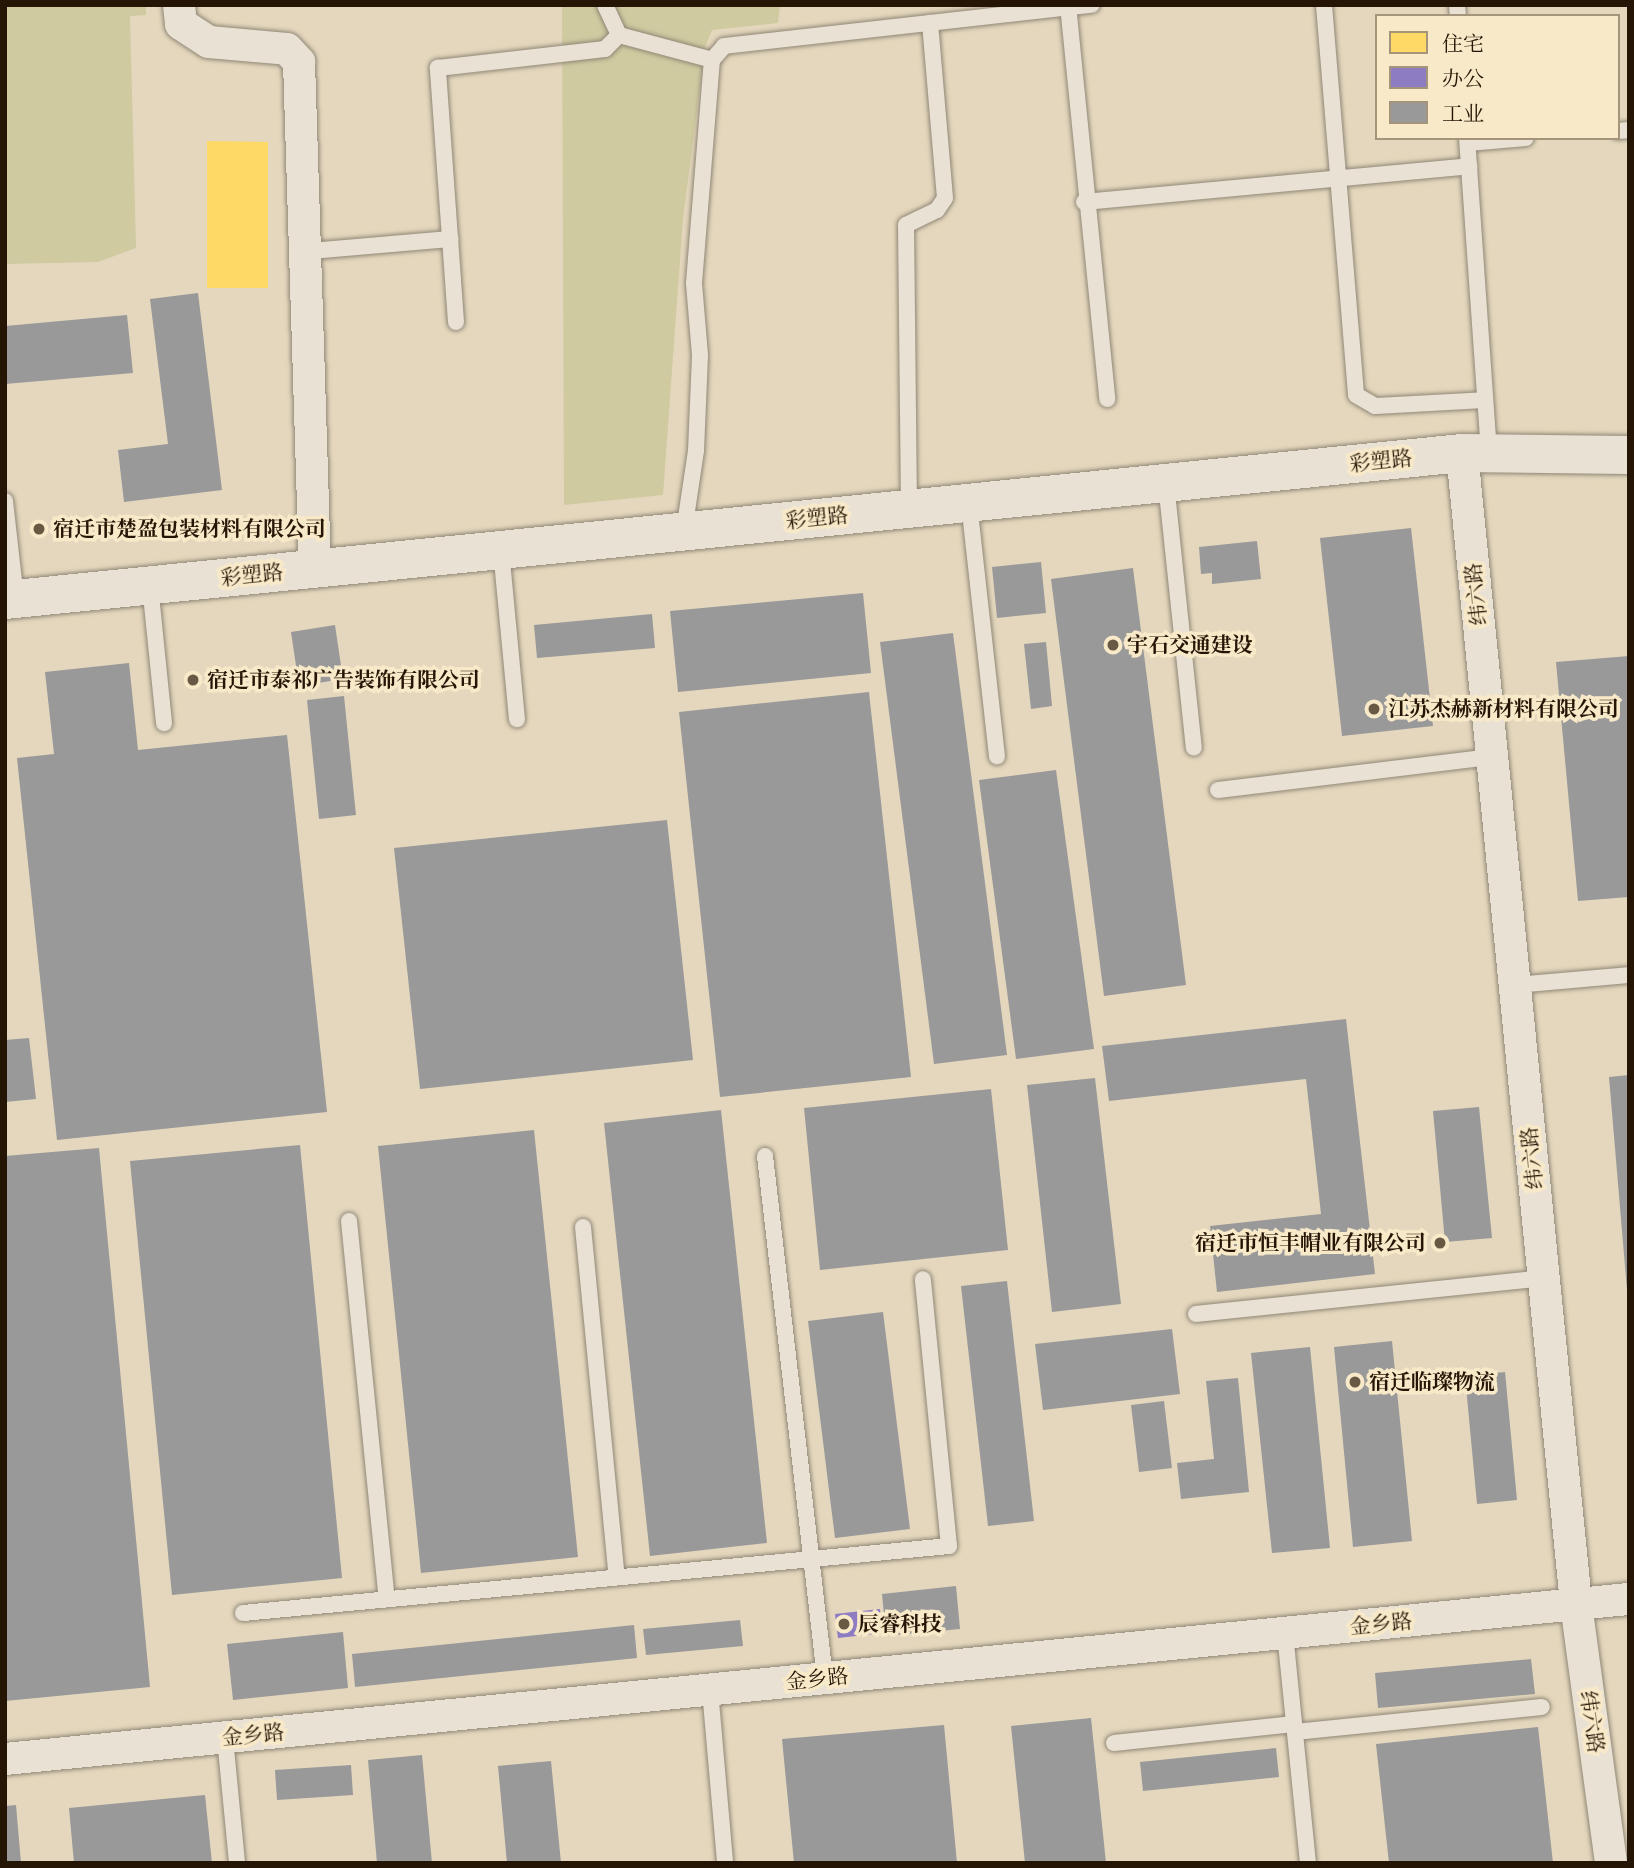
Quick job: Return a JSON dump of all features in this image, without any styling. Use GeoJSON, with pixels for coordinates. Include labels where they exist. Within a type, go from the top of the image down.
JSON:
{"type":"FeatureCollection","features":[{"type":"Feature","properties":{"kind":"street"},"geometry":{"type":"LineString","coordinates":[[178,5],[181,24],[209,42],[287,48],[299,62],[310,251],[306,406],[315,568]]}},
{"type":"Feature","properties":{"kind":"street","name":"彩塑路"},"geometry":{"type":"LineString","coordinates":[[10,600],[1475,452],[1629,455]]}},
{"type":"Feature","properties":{"kind":"street","name":"纬六路"},"geometry":{"type":"LineString","coordinates":[[1475,452],[1492,757],[1576,1604],[1611,1863]]}},
{"type":"Feature","properties":{"kind":"street","name":"金乡路"},"geometry":{"type":"LineString","coordinates":[[5,1759],[1629,1599]]}},
{"type":"Feature","properties":{"kind":"lane"},"geometry":{"type":"LineString","coordinates":[[605,5],[619,35],[712,60]]}},
{"type":"Feature","properties":{"kind":"lane"},"geometry":{"type":"LineString","coordinates":[[684,531],[696,451],[700,355],[694,284],[712,60],[724,46],[940,17],[1092,5]]}},
{"type":"Feature","properties":{"kind":"lane"},"geometry":{"type":"LineString","coordinates":[[1324,5],[1342,178],[1356,395],[1375,407],[1485,400]]}},
{"type":"Feature","properties":{"kind":"lane"},"geometry":{"type":"LineString","coordinates":[[1068,7],[1084,202],[1107,399]]}},
{"type":"Feature","properties":{"kind":"lane"},"geometry":{"type":"LineString","coordinates":[[909,509],[906,225],[937,210],[945,198],[940,17]]}},
{"type":"Feature","properties":{"kind":"lane"},"geometry":{"type":"LineString","coordinates":[[456,322],[438,68],[605,49],[619,35]]}},
{"type":"Feature","properties":{"kind":"lane"},"geometry":{"type":"LineString","coordinates":[[1475,452],[1485,400],[1468,141],[1487,140]]}},
{"type":"Feature","properties":{"kind":"lane"},"geometry":{"type":"LineString","coordinates":[[1084,202],[1469,166]]}},
{"type":"Feature","properties":{"kind":"lane"},"geometry":{"type":"LineString","coordinates":[[310,251],[450,239]]}},
{"type":"Feature","properties":{"kind":"lane"},"geometry":{"type":"LineString","coordinates":[[1166,483],[1195,748]]}},
{"type":"Feature","properties":{"kind":"lane"},"geometry":{"type":"LineString","coordinates":[[5,500],[10,600]]}},
{"type":"Feature","properties":{"kind":"lane"},"geometry":{"type":"LineString","coordinates":[[969,503],[998,756]]}},
{"type":"Feature","properties":{"kind":"lane"},"geometry":{"type":"LineString","coordinates":[[501,550],[517,719]]}},
{"type":"Feature","properties":{"kind":"lane"},"geometry":{"type":"LineString","coordinates":[[150,585],[164,723]]}},
{"type":"Feature","properties":{"kind":"lane"},"geometry":{"type":"LineString","coordinates":[[1218,790],[1492,757]]}},
{"type":"Feature","properties":{"kind":"lane"},"geometry":{"type":"LineString","coordinates":[[1515,985],[1629,975]]}},
{"type":"Feature","properties":{"kind":"lane"},"geometry":{"type":"LineString","coordinates":[[765,1156],[825,1678]]}},
{"type":"Feature","properties":{"kind":"lane"},"geometry":{"type":"LineString","coordinates":[[349,1221],[387,1599]]}},
{"type":"Feature","properties":{"kind":"lane"},"geometry":{"type":"LineString","coordinates":[[583,1227],[617,1577]]}},
{"type":"Feature","properties":{"kind":"lane"},"geometry":{"type":"LineString","coordinates":[[1196,1314],[1544,1278]]}},
{"type":"Feature","properties":{"kind":"lane"},"geometry":{"type":"LineString","coordinates":[[243,1612],[949,1546],[922,1279]]}},
{"type":"Feature","properties":{"kind":"lane"},"geometry":{"type":"LineString","coordinates":[[1285,1633],[1308,1863]]}},
{"type":"Feature","properties":{"kind":"lane"},"geometry":{"type":"LineString","coordinates":[[710,1690],[725,1863]]}},
{"type":"Feature","properties":{"kind":"lane"},"geometry":{"type":"LineString","coordinates":[[1114,1743],[1542,1707]]}},
{"type":"Feature","properties":{"kind":"lane"},"geometry":{"type":"LineString","coordinates":[[225,1738],[237,1863]]}},
{"type":"Feature","properties":{"kind":"shaded area"},"geometry":{"type":"Polygon","coordinates":[[[5,5],[146,5],[146,15],[130,16],[136,248],[98,262],[5,264],[5,5]]]}},
{"type":"Feature","properties":{"kind":"shaded area"},"geometry":{"type":"Polygon","coordinates":[[[562,5],[780,5],[778,23],[712,30],[705,47],[683,219],[663,495],[564,505],[562,5]]]}},
{"type":"Feature","properties":{"kind":"building: 住宅"},"geometry":{"type":"Polygon","coordinates":[[[207,141],[268,142],[268,288],[207,288],[207,141]]]}},
{"type":"Feature","properties":{"kind":"building: 办公"},"geometry":{"type":"Polygon","coordinates":[[[880,1609],[883,1633],[838,1638],[835,1614],[880,1609]]]}},
{"type":"Feature","properties":{"kind":"building: 工业"},"geometry":{"type":"Polygon","coordinates":[[[198,293],[222,490],[124,502],[118,450],[168,444],[150,299],[198,293]]]}},
{"type":"Feature","properties":{"kind":"building: 工业"},"geometry":{"type":"Polygon","coordinates":[[[127,315],[133,373],[5,384],[5,326],[127,315]]]}},
{"type":"Feature","properties":{"kind":"building: 工业"},"geometry":{"type":"Polygon","coordinates":[[[1411,528],[1433,726],[1342,736],[1320,538],[1411,528]]]}},
{"type":"Feature","properties":{"kind":"building: 工业"},"geometry":{"type":"Polygon","coordinates":[[[1257,541],[1261,579],[1212,584],[1212,573],[1201,574],[1199,547],[1257,541]]]}},
{"type":"Feature","properties":{"kind":"building: 工业"},"geometry":{"type":"Polygon","coordinates":[[[1041,562],[1046,613],[997,618],[992,567],[1041,562]]]}},
{"type":"Feature","properties":{"kind":"building: 工业"},"geometry":{"type":"Polygon","coordinates":[[[1133,568],[1186,985],[1104,996],[1051,579],[1133,568]]]}},
{"type":"Feature","properties":{"kind":"building: 工业"},"geometry":{"type":"Polygon","coordinates":[[[863,593],[871,673],[678,692],[670,611],[863,593]]]}},
{"type":"Feature","properties":{"kind":"building: 工业"},"geometry":{"type":"Polygon","coordinates":[[[652,614],[655,648],[537,658],[534,625],[652,614]]]}},
{"type":"Feature","properties":{"kind":"building: 工业"},"geometry":{"type":"Polygon","coordinates":[[[335,625],[343,679],[299,686],[291,632],[335,625]]]}},
{"type":"Feature","properties":{"kind":"building: 工业"},"geometry":{"type":"Polygon","coordinates":[[[953,633],[1007,1055],[934,1064],[880,642],[953,633]]]}},
{"type":"Feature","properties":{"kind":"building: 工业"},"geometry":{"type":"Polygon","coordinates":[[[1046,642],[1052,706],[1031,709],[1024,644],[1046,642]]]}},
{"type":"Feature","properties":{"kind":"building: 工业"},"geometry":{"type":"Polygon","coordinates":[[[1629,656],[1629,897],[1578,901],[1556,662],[1629,656]]]}},
{"type":"Feature","properties":{"kind":"building: 工业"},"geometry":{"type":"Polygon","coordinates":[[[129,663],[138,750],[287,735],[327,1112],[57,1140],[17,758],[54,754],[45,672],[129,663]]]}},
{"type":"Feature","properties":{"kind":"building: 工业"},"geometry":{"type":"Polygon","coordinates":[[[869,692],[911,1077],[720,1097],[679,712],[869,692]]]}},
{"type":"Feature","properties":{"kind":"building: 工业"},"geometry":{"type":"Polygon","coordinates":[[[344,696],[356,815],[319,819],[307,700],[344,696]]]}},
{"type":"Feature","properties":{"kind":"building: 工业"},"geometry":{"type":"Polygon","coordinates":[[[1056,770],[1094,1049],[1016,1059],[979,780],[1056,770]]]}},
{"type":"Feature","properties":{"kind":"building: 工业"},"geometry":{"type":"Polygon","coordinates":[[[667,820],[693,1060],[420,1089],[394,848],[667,820]]]}},
{"type":"Feature","properties":{"kind":"building: 工业"},"geometry":{"type":"Polygon","coordinates":[[[1346,1019],[1375,1274],[1217,1292],[1210,1226],[1321,1214],[1306,1079],[1109,1101],[1102,1046],[1346,1019]]]}},
{"type":"Feature","properties":{"kind":"building: 工业"},"geometry":{"type":"Polygon","coordinates":[[[29,1038],[36,1099],[5,1102],[5,1040],[29,1038]]]}},
{"type":"Feature","properties":{"kind":"building: 工业"},"geometry":{"type":"Polygon","coordinates":[[[1629,1075],[1629,1290],[1627,1290],[1609,1077],[1629,1075]]]}},
{"type":"Feature","properties":{"kind":"building: 工业"},"geometry":{"type":"Polygon","coordinates":[[[1095,1078],[1121,1304],[1052,1312],[1027,1085],[1095,1078]]]}},
{"type":"Feature","properties":{"kind":"building: 工业"},"geometry":{"type":"Polygon","coordinates":[[[991,1089],[1008,1250],[820,1270],[804,1108],[991,1089]]]}},
{"type":"Feature","properties":{"kind":"building: 工业"},"geometry":{"type":"Polygon","coordinates":[[[1479,1107],[1492,1238],[1445,1242],[1433,1111],[1479,1107]]]}},
{"type":"Feature","properties":{"kind":"building: 工业"},"geometry":{"type":"Polygon","coordinates":[[[721,1110],[767,1543],[650,1556],[604,1123],[721,1110]]]}},
{"type":"Feature","properties":{"kind":"building: 工业"},"geometry":{"type":"Polygon","coordinates":[[[534,1130],[578,1557],[421,1573],[378,1146],[534,1130]]]}},
{"type":"Feature","properties":{"kind":"building: 工业"},"geometry":{"type":"Polygon","coordinates":[[[300,1145],[342,1578],[172,1595],[130,1161],[300,1145]]]}},
{"type":"Feature","properties":{"kind":"building: 工业"},"geometry":{"type":"Polygon","coordinates":[[[99,1148],[150,1687],[5,1701],[5,1156],[99,1148]]]}},
{"type":"Feature","properties":{"kind":"building: 工业"},"geometry":{"type":"Polygon","coordinates":[[[1007,1281],[1034,1521],[988,1526],[961,1286],[1007,1281]]]}},
{"type":"Feature","properties":{"kind":"building: 工业"},"geometry":{"type":"Polygon","coordinates":[[[883,1312],[910,1529],[835,1538],[808,1321],[883,1312]]]}},
{"type":"Feature","properties":{"kind":"building: 工业"},"geometry":{"type":"Polygon","coordinates":[[[1172,1329],[1180,1394],[1043,1410],[1035,1344],[1172,1329]]]}},
{"type":"Feature","properties":{"kind":"building: 工业"},"geometry":{"type":"Polygon","coordinates":[[[1392,1341],[1412,1541],[1353,1547],[1334,1347],[1392,1341]]]}},
{"type":"Feature","properties":{"kind":"building: 工业"},"geometry":{"type":"Polygon","coordinates":[[[1310,1347],[1330,1548],[1272,1553],[1251,1353],[1310,1347]]]}},
{"type":"Feature","properties":{"kind":"building: 工业"},"geometry":{"type":"Polygon","coordinates":[[[1505,1372],[1517,1500],[1477,1504],[1465,1376],[1505,1372]]]}},
{"type":"Feature","properties":{"kind":"building: 工业"},"geometry":{"type":"Polygon","coordinates":[[[1238,1378],[1249,1492],[1181,1499],[1177,1463],[1214,1459],[1206,1381],[1238,1378]]]}},
{"type":"Feature","properties":{"kind":"building: 工业"},"geometry":{"type":"Polygon","coordinates":[[[1164,1401],[1172,1468],[1139,1472],[1131,1405],[1164,1401]]]}},
{"type":"Feature","properties":{"kind":"building: 工业"},"geometry":{"type":"Polygon","coordinates":[[[956,1586],[960,1629],[886,1636],[882,1594],[956,1586]]]}},
{"type":"Feature","properties":{"kind":"building: 工业"},"geometry":{"type":"Polygon","coordinates":[[[740,1620],[743,1646],[646,1655],[643,1629],[740,1620]]]}},
{"type":"Feature","properties":{"kind":"building: 工业"},"geometry":{"type":"Polygon","coordinates":[[[634,1625],[637,1658],[355,1687],[352,1654],[634,1625]]]}},
{"type":"Feature","properties":{"kind":"building: 工业"},"geometry":{"type":"Polygon","coordinates":[[[343,1632],[348,1688],[233,1700],[227,1644],[343,1632]]]}},
{"type":"Feature","properties":{"kind":"building: 工业"},"geometry":{"type":"Polygon","coordinates":[[[1531,1659],[1535,1694],[1378,1708],[1375,1673],[1531,1659]]]}},
{"type":"Feature","properties":{"kind":"building: 工业"},"geometry":{"type":"Polygon","coordinates":[[[1091,1718],[1106,1863],[1025,1863],[1011,1726],[1091,1718]]]}},
{"type":"Feature","properties":{"kind":"building: 工业"},"geometry":{"type":"Polygon","coordinates":[[[944,1725],[957,1863],[794,1863],[782,1739],[944,1725]]]}},
{"type":"Feature","properties":{"kind":"building: 工业"},"geometry":{"type":"Polygon","coordinates":[[[1538,1727],[1553,1863],[1389,1863],[1376,1744],[1538,1727]]]}},
{"type":"Feature","properties":{"kind":"building: 工业"},"geometry":{"type":"Polygon","coordinates":[[[1276,1748],[1279,1777],[1143,1791],[1140,1762],[1276,1748]]]}},
{"type":"Feature","properties":{"kind":"building: 工业"},"geometry":{"type":"Polygon","coordinates":[[[422,1755],[432,1863],[377,1863],[368,1760],[422,1755]]]}},
{"type":"Feature","properties":{"kind":"building: 工业"},"geometry":{"type":"Polygon","coordinates":[[[551,1761],[561,1863],[507,1863],[498,1766],[551,1761]]]}},
{"type":"Feature","properties":{"kind":"building: 工业"},"geometry":{"type":"Polygon","coordinates":[[[351,1765],[353,1795],[277,1800],[275,1770],[351,1765]]]}},
{"type":"Feature","properties":{"kind":"building: 工业"},"geometry":{"type":"Polygon","coordinates":[[[205,1795],[212,1863],[74,1863],[69,1808],[205,1795]]]}},
{"type":"Feature","properties":{"kind":"building: 工业"},"geometry":{"type":"Polygon","coordinates":[[[16,1805],[21,1863],[5,1863],[5,1806],[16,1805]]]}},
{"type":"Feature","properties":{"kind":"place","name":"宿迁市楚盈包装材料有限公司"},"geometry":{"type":"Point","coordinates":[39,529]}},
{"type":"Feature","properties":{"kind":"place","name":"宇石交通建设"},"geometry":{"type":"Point","coordinates":[1113,645]}},
{"type":"Feature","properties":{"kind":"place","name":"宿迁市泰祁广告装饰有限公司"},"geometry":{"type":"Point","coordinates":[193,680]}},
{"type":"Feature","properties":{"kind":"place","name":"江苏杰赫新材料有限公司"},"geometry":{"type":"Point","coordinates":[1374,709]}},
{"type":"Feature","properties":{"kind":"place","name":"宿迁市恒丰帽业有限公司"},"geometry":{"type":"Point","coordinates":[1440,1243]}},
{"type":"Feature","properties":{"kind":"place","name":"宿迁临璨物流"},"geometry":{"type":"Point","coordinates":[1355,1382]}},
{"type":"Feature","properties":{"kind":"place","name":"辰睿科技"},"geometry":{"type":"Point","coordinates":[844,1624]}}]}
